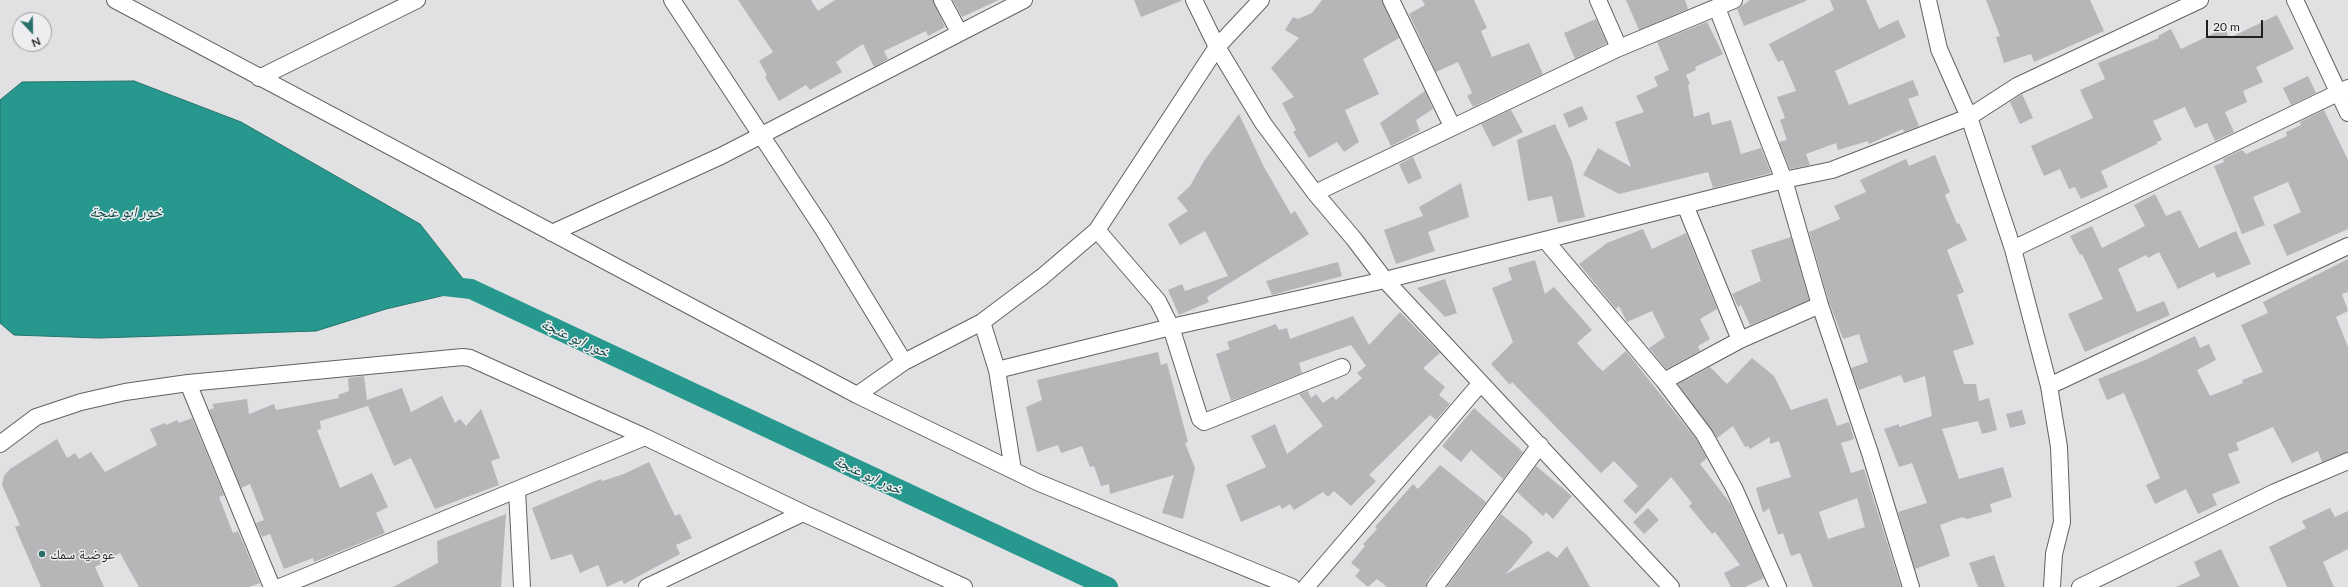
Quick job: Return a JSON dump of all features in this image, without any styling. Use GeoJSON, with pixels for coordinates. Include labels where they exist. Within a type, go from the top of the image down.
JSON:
{"type":"FeatureCollection","features":[{"type":"Feature","properties":{"kind":"street"},"geometry":{"type":"LineString","coordinates":[[115,0],[857,395],[1037,482],[1292,587]]}},
{"type":"Feature","properties":{"kind":"street"},"geometry":{"type":"LineString","coordinates":[[259,78],[417,0]]}},
{"type":"Feature","properties":{"kind":"street"},"geometry":{"type":"LineString","coordinates":[[672,0],[823,229],[904,362]]}},
{"type":"Feature","properties":{"kind":"street"},"geometry":{"type":"LineString","coordinates":[[942,0],[959,32]]}},
{"type":"Feature","properties":{"kind":"street"},"geometry":{"type":"LineString","coordinates":[[552,233],[655,188],[1024,0]]}},
{"type":"Feature","properties":{"kind":"street"},"geometry":{"type":"LineString","coordinates":[[1194,0],[1217,47],[1263,122],[1314,193],[1354,239],[1384,280],[1480,384],[1540,445],[1671,587]]}},
{"type":"Feature","properties":{"kind":"street"},"geometry":{"type":"LineString","coordinates":[[857,395],[904,362],[982,322],[1042,277],[1096,230],[1217,47],[1261,0]]}},
{"type":"Feature","properties":{"kind":"street"},"geometry":{"type":"LineString","coordinates":[[1391,0],[1452,126]]}},
{"type":"Feature","properties":{"kind":"street"},"geometry":{"type":"LineString","coordinates":[[1598,0],[1618,48]]}},
{"type":"Feature","properties":{"kind":"street"},"geometry":{"type":"LineString","coordinates":[[1314,193],[1618,48],[1734,0]]}},
{"type":"Feature","properties":{"kind":"street"},"geometry":{"type":"LineString","coordinates":[[1928,0],[1939,49],[1969,117],[2013,248],[2049,386],[2059,446],[2062,522],[2054,554],[2052,587]]}},
{"type":"Feature","properties":{"kind":"street"},"geometry":{"type":"LineString","coordinates":[[997,370],[1171,327],[1384,280],[1546,241],[1784,180],[1832,170],[1969,117],[2017,86],[2200,0]]}},
{"type":"Feature","properties":{"kind":"street"},"geometry":{"type":"LineString","coordinates":[[2295,0],[2343,91],[2348,114]]}},
{"type":"Feature","properties":{"kind":"street"},"geometry":{"type":"LineString","coordinates":[[1717,8],[1784,180],[1820,305],[1870,453],[1911,587]]}},
{"type":"Feature","properties":{"kind":"street"},"geometry":{"type":"LineString","coordinates":[[2013,248],[2343,91]]}},
{"type":"Feature","properties":{"kind":"street"},"geometry":{"type":"LineString","coordinates":[[1685,205],[1740,340]]}},
{"type":"Feature","properties":{"kind":"street"},"geometry":{"type":"LineString","coordinates":[[1096,230],[1158,301],[1171,327],[1200,419],[1204,422],[1342,367]]}},
{"type":"Feature","properties":{"kind":"street"},"geometry":{"type":"LineString","coordinates":[[1546,241],[1664,380],[1704,434],[1734,488],[1778,587]]}},
{"type":"Feature","properties":{"kind":"street"},"geometry":{"type":"LineString","coordinates":[[2049,386],[2348,246]]}},
{"type":"Feature","properties":{"kind":"street"},"geometry":{"type":"LineString","coordinates":[[1664,380],[1740,340],[1820,305]]}},
{"type":"Feature","properties":{"kind":"street"},"geometry":{"type":"LineString","coordinates":[[982,322],[997,370],[1013,470]]}},
{"type":"Feature","properties":{"kind":"street"},"geometry":{"type":"LineString","coordinates":[[0,444],[36,416],[81,402],[125,392],[188,383],[462,357],[479,361],[645,437],[803,513],[964,587]]}},
{"type":"Feature","properties":{"kind":"street"},"geometry":{"type":"LineString","coordinates":[[188,383],[272,587]]}},
{"type":"Feature","properties":{"kind":"street"},"geometry":{"type":"LineString","coordinates":[[1306,587],[1480,384]]}},
{"type":"Feature","properties":{"kind":"street"},"geometry":{"type":"LineString","coordinates":[[280,587],[645,437]]}},
{"type":"Feature","properties":{"kind":"street"},"geometry":{"type":"LineString","coordinates":[[1435,587],[1540,445]]}},
{"type":"Feature","properties":{"kind":"street"},"geometry":{"type":"LineString","coordinates":[[2080,587],[2275,492],[2348,461]]}},
{"type":"Feature","properties":{"kind":"street"},"geometry":{"type":"LineString","coordinates":[[516,490],[522,587]]}},
{"type":"Feature","properties":{"kind":"street"},"geometry":{"type":"LineString","coordinates":[[647,587],[803,513]]}},
{"type":"Feature","properties":{"kind":"water","name":"خور ابو عنجة"},"geometry":{"type":"Polygon","coordinates":[[[134,81],[241,122],[420,224],[471,289],[386,309],[316,331],[99,338],[14,335],[0,323],[0,100],[22,82],[134,81]]]}},
{"type":"Feature","properties":{"kind":"building"},"geometry":{"type":"Polygon","coordinates":[[[738,0],[811,0],[818,11],[835,0],[933,0],[945,27],[928,36],[926,31],[884,51],[888,59],[874,67],[863,44],[836,62],[842,72],[810,90],[806,85],[779,101],[765,77],[767,75],[759,61],[773,52],[738,0]]]}},
{"type":"Feature","properties":{"kind":"building"},"geometry":{"type":"Polygon","coordinates":[[[953,0],[999,0],[962,17],[953,0]]]}},
{"type":"Feature","properties":{"kind":"building"},"geometry":{"type":"Polygon","coordinates":[[[1134,0],[1181,0],[1181,1],[1141,17],[1134,0]]]}},
{"type":"Feature","properties":{"kind":"building"},"geometry":{"type":"Polygon","coordinates":[[[1322,0],[1382,0],[1399,38],[1363,59],[1379,94],[1345,110],[1359,142],[1344,152],[1337,142],[1309,158],[1293,132],[1296,130],[1282,103],[1294,97],[1271,68],[1299,38],[1285,30],[1293,17],[1298,19],[1312,13],[1322,0]]]}},
{"type":"Feature","properties":{"kind":"building"},"geometry":{"type":"Polygon","coordinates":[[[1422,0],[1474,0],[1487,28],[1481,31],[1492,57],[1529,43],[1543,74],[1473,107],[1467,96],[1472,93],[1458,62],[1436,72],[1409,14],[1425,5],[1422,0]]]}},
{"type":"Feature","properties":{"kind":"building"},"geometry":{"type":"Polygon","coordinates":[[[1626,0],[1685,0],[1688,9],[1639,30],[1626,0]]]}},
{"type":"Feature","properties":{"kind":"building"},"geometry":{"type":"Polygon","coordinates":[[[1750,0],[1806,1],[1744,26],[1737,9],[1750,0]]]}},
{"type":"Feature","properties":{"kind":"building"},"geometry":{"type":"Polygon","coordinates":[[[1830,0],[1866,0],[1879,29],[1898,20],[1906,37],[1835,71],[1849,105],[1913,80],[1919,95],[1908,99],[1919,126],[1904,132],[1903,129],[1869,144],[1868,141],[1838,150],[1836,143],[1806,154],[1810,165],[1790,169],[1779,142],[1787,140],[1780,120],[1785,118],[1777,97],[1796,91],[1783,60],[1778,62],[1769,44],[1834,10],[1830,0]]]}},
{"type":"Feature","properties":{"kind":"building"},"geometry":{"type":"Polygon","coordinates":[[[1986,0],[2090,0],[2104,31],[2034,62],[2031,54],[2004,63],[1996,37],[2000,36],[1986,0]]]}},
{"type":"Feature","properties":{"kind":"building"},"geometry":{"type":"Polygon","coordinates":[[[2277,15],[2294,49],[2256,67],[2263,82],[2243,91],[2247,102],[2225,112],[2234,132],[2215,141],[2207,123],[2195,128],[2185,107],[2153,121],[2162,140],[2157,142],[2157,144],[2101,171],[2108,187],[2081,199],[2075,187],[2069,189],[2060,169],[2044,176],[2031,146],[2093,118],[2080,90],[2105,79],[2098,63],[2159,38],[2158,36],[2171,29],[2181,49],[2225,28],[2229,38],[2277,15]]]}},
{"type":"Feature","properties":{"kind":"building"},"geometry":{"type":"Polygon","coordinates":[[[1596,19],[1607,43],[1575,59],[1564,33],[1596,19]]]}},
{"type":"Feature","properties":{"kind":"building"},"geometry":{"type":"Polygon","coordinates":[[[1707,22],[1723,54],[1695,67],[1696,70],[1686,75],[1690,84],[1688,85],[1694,117],[1709,112],[1712,125],[1731,120],[1741,154],[1761,148],[1771,173],[1713,188],[1708,172],[1619,194],[1583,175],[1598,148],[1631,167],[1615,122],[1644,112],[1636,96],[1658,86],[1654,77],[1669,70],[1657,42],[1707,22]]]}},
{"type":"Feature","properties":{"kind":"building"},"geometry":{"type":"Polygon","coordinates":[[[2308,76],[2316,93],[2291,105],[2283,88],[2308,76]]]}},
{"type":"Feature","properties":{"kind":"building"},"geometry":{"type":"Polygon","coordinates":[[[1425,91],[1433,109],[1416,120],[1420,131],[1391,146],[1380,123],[1425,91]]]}},
{"type":"Feature","properties":{"kind":"building"},"geometry":{"type":"Polygon","coordinates":[[[2022,94],[2033,118],[2020,124],[2010,102],[2022,94]]]}},
{"type":"Feature","properties":{"kind":"building"},"geometry":{"type":"Polygon","coordinates":[[[1582,106],[1588,119],[1569,128],[1563,114],[1582,106]]]}},
{"type":"Feature","properties":{"kind":"building"},"geometry":{"type":"Polygon","coordinates":[[[1511,110],[1523,132],[1493,147],[1481,124],[1511,110]]]}},
{"type":"Feature","properties":{"kind":"building"},"geometry":{"type":"Polygon","coordinates":[[[2324,110],[2348,160],[2348,229],[2287,256],[2273,225],[2301,212],[2288,182],[2253,197],[2265,225],[2242,234],[2214,166],[2224,162],[2223,159],[2242,150],[2246,154],[2287,136],[2286,132],[2301,125],[2300,122],[2324,110]]]}},
{"type":"Feature","properties":{"kind":"building"},"geometry":{"type":"Polygon","coordinates":[[[1239,114],[1264,167],[1291,214],[1295,211],[1309,234],[1207,297],[1209,302],[1179,315],[1168,290],[1182,284],[1185,291],[1228,276],[1205,231],[1180,245],[1168,224],[1188,211],[1177,198],[1190,186],[1204,161],[1239,114]]]}},
{"type":"Feature","properties":{"kind":"building"},"geometry":{"type":"Polygon","coordinates":[[[1555,124],[1572,162],[1585,217],[1558,223],[1552,196],[1528,201],[1517,140],[1555,124]]]}},
{"type":"Feature","properties":{"kind":"building"},"geometry":{"type":"Polygon","coordinates":[[[1935,155],[1950,192],[1945,195],[1957,224],[1959,223],[1967,240],[1947,250],[1964,292],[1957,295],[1974,344],[1953,351],[1964,384],[1976,384],[1979,401],[1989,398],[1997,430],[1982,434],[1978,421],[1942,429],[1959,479],[2003,467],[2012,497],[1990,504],[1992,512],[1967,519],[1962,517],[1940,525],[1950,556],[1915,569],[1898,512],[1927,503],[1912,463],[1899,467],[1884,429],[1899,424],[1899,427],[1932,416],[1925,376],[1904,383],[1901,375],[1859,390],[1851,368],[1868,362],[1859,334],[1843,339],[1829,302],[1809,232],[1840,219],[1834,206],[1866,192],[1860,180],[1906,159],[1909,166],[1935,155]]]}},
{"type":"Feature","properties":{"kind":"building"},"geometry":{"type":"Polygon","coordinates":[[[1413,157],[1422,178],[1408,184],[1399,164],[1413,157]]]}},
{"type":"Feature","properties":{"kind":"building"},"geometry":{"type":"Polygon","coordinates":[[[1461,183],[1469,217],[1428,232],[1435,251],[1396,264],[1384,230],[1423,216],[1419,207],[1461,183]]]}},
{"type":"Feature","properties":{"kind":"building"},"geometry":{"type":"Polygon","coordinates":[[[2155,194],[2166,216],[2180,210],[2199,248],[2236,231],[2251,264],[2217,278],[2214,272],[2178,289],[2159,252],[2148,258],[2146,255],[2118,269],[2137,312],[2164,301],[2170,315],[2085,352],[2068,314],[2103,299],[2082,254],[2080,255],[2070,236],[2092,226],[2102,248],[2145,226],[2134,205],[2155,194]]]}},
{"type":"Feature","properties":{"kind":"building"},"geometry":{"type":"Polygon","coordinates":[[[1643,229],[1652,249],[1686,233],[1717,309],[1700,319],[1710,339],[1698,346],[1700,351],[1666,369],[1649,348],[1665,337],[1652,311],[1627,322],[1619,306],[1616,309],[1579,264],[1607,243],[1643,229]]]}},
{"type":"Feature","properties":{"kind":"building"},"geometry":{"type":"Polygon","coordinates":[[[1791,237],[1809,300],[1750,325],[1741,305],[1738,307],[1732,294],[1761,281],[1751,250],[1791,237]]]}},
{"type":"Feature","properties":{"kind":"building"},"geometry":{"type":"Polygon","coordinates":[[[2348,259],[2348,292],[2342,294],[2348,311],[2336,317],[2348,347],[2348,452],[2322,462],[2318,451],[2292,463],[2273,427],[2236,443],[2239,450],[2228,454],[2240,483],[2212,494],[2217,505],[2198,514],[2186,489],[2155,504],[2146,485],[2160,478],[2124,393],[2107,400],[2098,379],[2145,360],[2195,336],[2200,348],[2209,344],[2216,360],[2197,370],[2210,396],[2243,383],[2242,380],[2263,372],[2241,325],[2268,313],[2263,302],[2348,259]]]}},
{"type":"Feature","properties":{"kind":"building"},"geometry":{"type":"Polygon","coordinates":[[[1535,260],[1545,294],[1554,287],[1592,330],[1577,343],[1597,366],[1603,371],[1626,351],[1696,439],[1707,458],[1700,464],[1730,503],[1764,578],[1745,587],[1731,587],[1724,573],[1740,565],[1715,532],[1712,534],[1689,506],[1692,503],[1671,477],[1636,514],[1623,501],[1638,486],[1614,461],[1601,473],[1512,382],[1510,385],[1491,364],[1513,342],[1492,288],[1512,280],[1508,268],[1535,260]]]}},
{"type":"Feature","properties":{"kind":"building"},"geometry":{"type":"Polygon","coordinates":[[[1338,262],[1342,276],[1272,295],[1266,281],[1338,262]]]}},
{"type":"Feature","properties":{"kind":"building"},"geometry":{"type":"Polygon","coordinates":[[[1445,279],[1457,313],[1445,317],[1417,288],[1445,279]]]}},
{"type":"Feature","properties":{"kind":"building"},"geometry":{"type":"Polygon","coordinates":[[[1400,312],[1440,353],[1423,368],[1445,387],[1439,395],[1450,404],[1436,420],[1430,415],[1369,475],[1376,481],[1351,506],[1334,491],[1328,497],[1323,492],[1294,510],[1290,504],[1282,509],[1280,505],[1241,522],[1226,485],[1266,467],[1251,436],[1275,424],[1287,454],[1323,426],[1299,394],[1308,391],[1311,398],[1316,394],[1323,403],[1333,396],[1336,400],[1362,378],[1357,373],[1366,366],[1351,345],[1299,363],[1302,373],[1231,401],[1216,354],[1230,349],[1227,342],[1276,324],[1279,330],[1287,328],[1290,339],[1353,316],[1369,345],[1400,312]]]}},
{"type":"Feature","properties":{"kind":"building"},"geometry":{"type":"Polygon","coordinates":[[[1158,352],[1161,365],[1167,363],[1188,442],[1185,443],[1195,468],[1183,519],[1162,513],[1174,475],[1110,494],[1109,484],[1101,486],[1094,466],[1090,467],[1082,446],[1061,453],[1058,445],[1037,452],[1026,407],[1042,400],[1037,380],[1158,352]]]}},
{"type":"Feature","properties":{"kind":"building"},"geometry":{"type":"Polygon","coordinates":[[[1752,358],[1774,376],[1791,410],[1827,398],[1837,426],[1849,422],[1854,439],[1841,443],[1851,473],[1864,469],[1901,587],[1813,587],[1800,553],[1791,556],[1783,533],[1778,535],[1769,508],[1763,513],[1756,488],[1791,477],[1779,441],[1770,444],[1770,437],[1750,449],[1748,446],[1745,447],[1733,426],[1717,438],[1678,384],[1710,367],[1727,384],[1752,358]],[[1857,498],[1819,512],[1828,539],[1865,527],[1857,498]]]}},
{"type":"Feature","properties":{"kind":"building"},"geometry":{"type":"Polygon","coordinates":[[[364,376],[367,400],[402,388],[411,412],[442,396],[455,423],[460,419],[466,426],[481,409],[500,458],[491,461],[499,485],[435,509],[411,458],[394,466],[368,406],[320,421],[321,429],[317,430],[340,488],[372,473],[388,507],[376,513],[385,533],[314,562],[313,558],[284,569],[270,534],[262,537],[256,523],[264,520],[250,484],[241,488],[209,410],[214,408],[212,404],[247,399],[249,414],[274,404],[276,410],[339,398],[338,395],[349,391],[348,378],[364,376]]]}},
{"type":"Feature","properties":{"kind":"building"},"geometry":{"type":"Polygon","coordinates":[[[1474,408],[1523,452],[1503,479],[1471,450],[1461,462],[1442,446],[1474,408]]]}},
{"type":"Feature","properties":{"kind":"building"},"geometry":{"type":"Polygon","coordinates":[[[2022,410],[2026,424],[2010,428],[2006,414],[2022,410]]]}},
{"type":"Feature","properties":{"kind":"building"},"geometry":{"type":"Polygon","coordinates":[[[192,418],[224,495],[219,497],[233,533],[238,531],[260,583],[249,587],[139,587],[120,553],[95,567],[104,587],[41,587],[15,527],[20,525],[2,485],[4,476],[10,469],[57,439],[67,458],[75,453],[79,459],[91,452],[105,472],[157,445],[150,429],[165,423],[166,425],[177,420],[179,423],[192,418]]]}},
{"type":"Feature","properties":{"kind":"building"},"geometry":{"type":"Polygon","coordinates":[[[649,462],[675,516],[680,514],[692,538],[676,545],[680,554],[624,584],[622,580],[607,587],[598,565],[580,573],[572,554],[551,560],[532,508],[601,479],[602,481],[624,474],[649,462]]]}},
{"type":"Feature","properties":{"kind":"building"},"geometry":{"type":"Polygon","coordinates":[[[1440,465],[1486,502],[1427,581],[1426,587],[1387,587],[1377,579],[1368,587],[1355,576],[1360,570],[1351,563],[1365,546],[1363,544],[1377,529],[1375,527],[1413,484],[1418,489],[1440,465]]]}},
{"type":"Feature","properties":{"kind":"building"},"geometry":{"type":"Polygon","coordinates":[[[1536,466],[1572,496],[1553,519],[1546,512],[1543,516],[1517,492],[1536,466]]]}},
{"type":"Feature","properties":{"kind":"building"},"geometry":{"type":"Polygon","coordinates":[[[1648,508],[1659,520],[1644,534],[1633,522],[1648,508]]]}},
{"type":"Feature","properties":{"kind":"building"},"geometry":{"type":"Polygon","coordinates":[[[2330,508],[2335,517],[2348,511],[2348,549],[2323,562],[2334,587],[2287,587],[2269,547],[2306,528],[2302,521],[2330,508]]]}},
{"type":"Feature","properties":{"kind":"building"},"geometry":{"type":"Polygon","coordinates":[[[506,514],[501,587],[393,587],[438,563],[437,541],[506,514]]]}},
{"type":"Feature","properties":{"kind":"building"},"geometry":{"type":"Polygon","coordinates":[[[1501,514],[1527,535],[1533,542],[1506,574],[1548,551],[1557,558],[1567,546],[1590,587],[1447,587],[1501,514]]]}},
{"type":"Feature","properties":{"kind":"building"},"geometry":{"type":"Polygon","coordinates":[[[2221,549],[2239,587],[2176,587],[2200,576],[2194,562],[2221,549]]]}},
{"type":"Feature","properties":{"kind":"building"},"geometry":{"type":"Polygon","coordinates":[[[1994,555],[2005,587],[1978,587],[1969,563],[1994,555]]]}},
{"type":"Feature","properties":{"kind":"waterway","name":"خور ابو عنجة"},"geometry":{"type":"LineString","coordinates":[[444,286],[471,289],[1108,587]]}},
{"type":"Feature","properties":{"kind":"place","name":"عوضية سمك"},"geometry":{"type":"Point","coordinates":[42,554]}}]}
